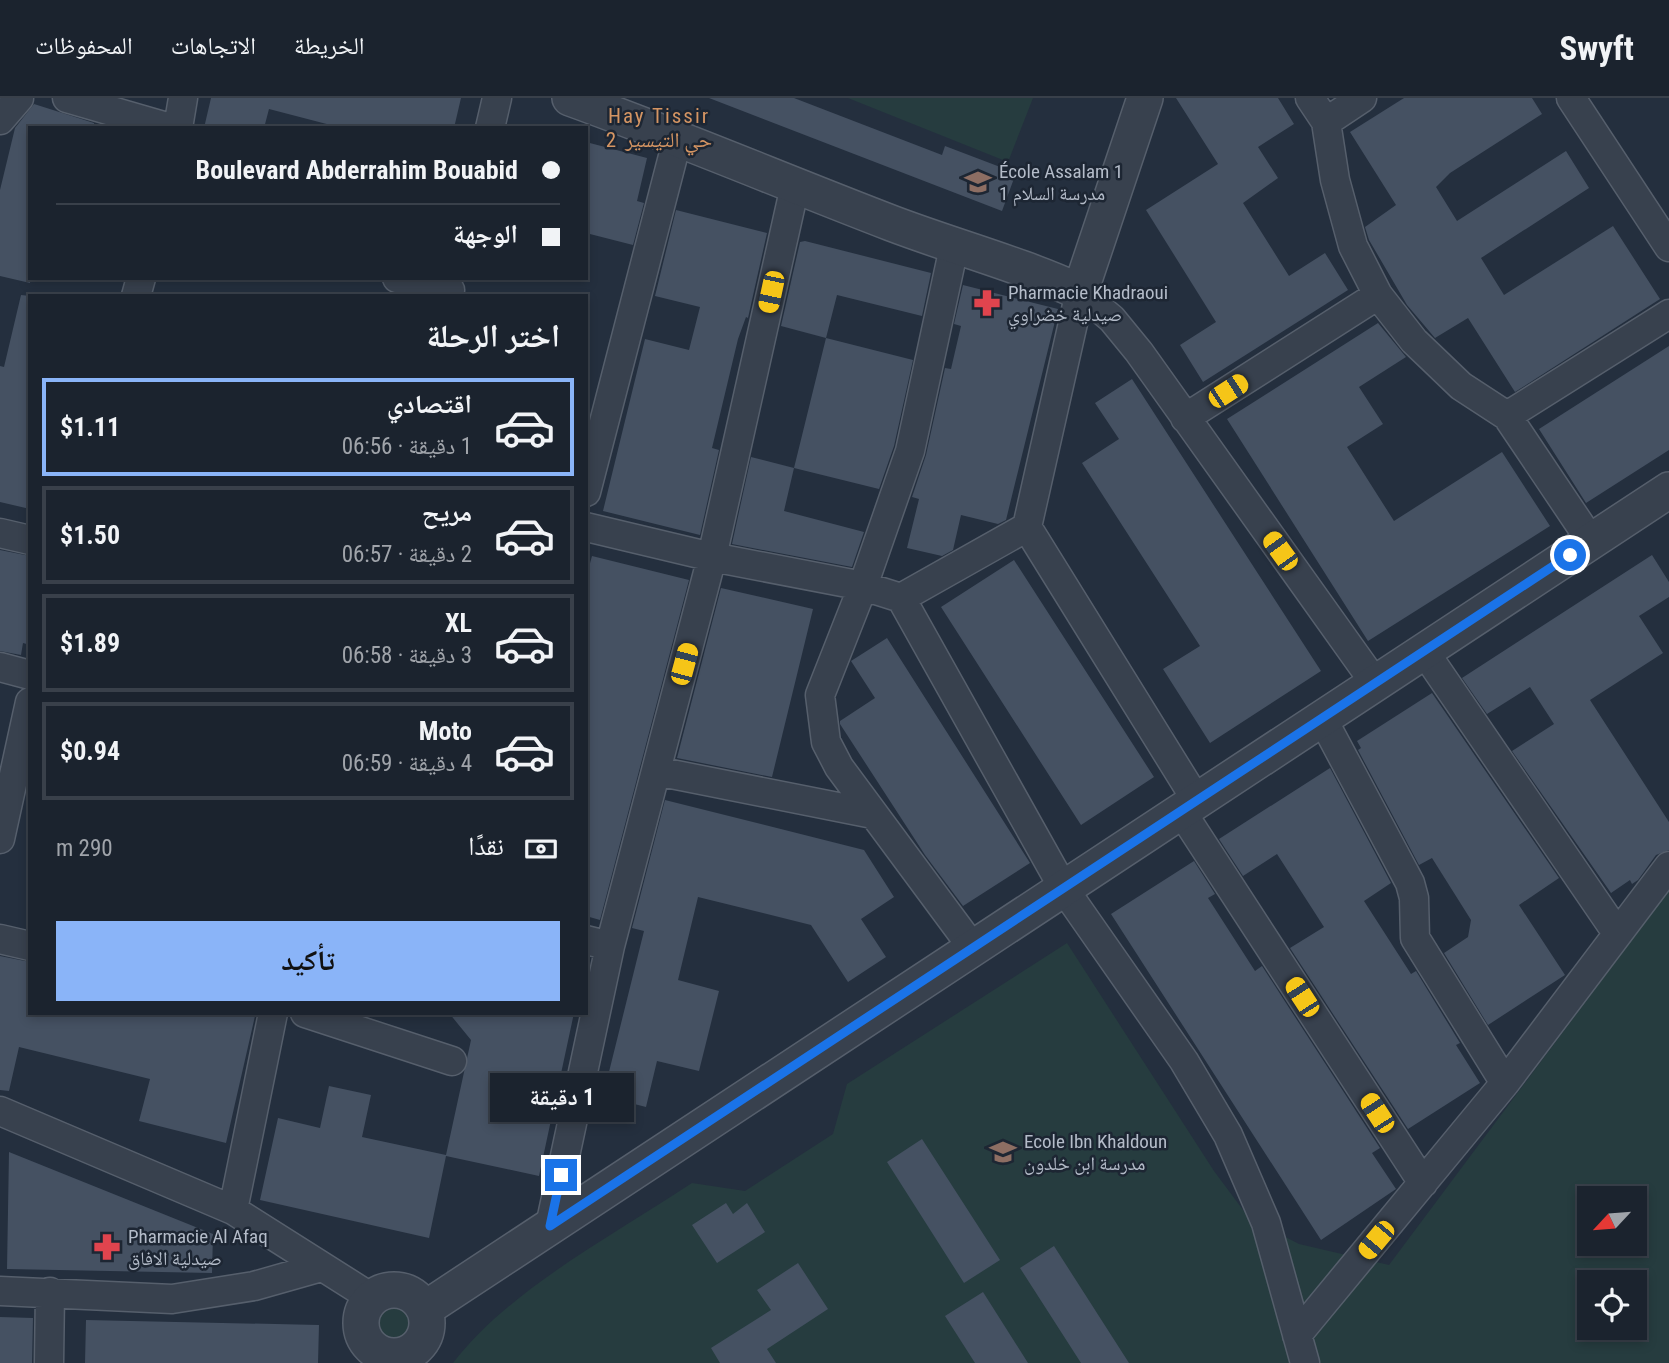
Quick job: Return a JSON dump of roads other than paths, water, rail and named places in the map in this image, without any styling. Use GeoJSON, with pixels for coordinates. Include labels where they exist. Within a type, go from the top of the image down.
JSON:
{"type":"FeatureCollection","features":[{"type":"Feature","properties":{"kind":"street"},"geometry":{"type":"LineString","coordinates":[[0,120],[19,98]]}},
{"type":"Feature","properties":{"kind":"street"},"geometry":{"type":"LineString","coordinates":[[67,98],[163,126]]}},
{"type":"Feature","properties":{"kind":"street"},"geometry":{"type":"LineString","coordinates":[[178,126],[183,98]]}},
{"type":"Feature","properties":{"kind":"street"},"geometry":{"type":"LineString","coordinates":[[490,126],[497,98]]}},
{"type":"Feature","properties":{"kind":"street"},"geometry":{"type":"LineString","coordinates":[[570,98],[678,137],[795,186],[954,247],[1039,274],[1080,292],[1119,328],[1375,683]]}},
{"type":"Feature","properties":{"kind":"street"},"geometry":{"type":"LineString","coordinates":[[1145,98],[1080,292],[1027,527],[1189,806],[1423,1182]]}},
{"type":"Feature","properties":{"kind":"street"},"geometry":{"type":"LineString","coordinates":[[1310,98],[1326,122],[1335,180],[1353,246],[1378,295],[1414,341],[1461,386],[1507,415],[1591,541]]}},
{"type":"Feature","properties":{"kind":"street"},"geometry":{"type":"LineString","coordinates":[[1326,122],[1363,98]]}},
{"type":"Feature","properties":{"kind":"street"},"geometry":{"type":"LineString","coordinates":[[1570,98],[1669,247]]}},
{"type":"Feature","properties":{"kind":"street"},"geometry":{"type":"LineString","coordinates":[[588,484],[678,137]]}},
{"type":"Feature","properties":{"kind":"street"},"geometry":{"type":"LineString","coordinates":[[588,1002],[598,943],[656,771],[712,558],[795,186]]}},
{"type":"Feature","properties":{"kind":"street"},"geometry":{"type":"LineString","coordinates":[[954,247],[910,451],[863,586],[820,695],[820,717],[826,742],[839,767],[973,948]]}},
{"type":"Feature","properties":{"kind":"street"},"geometry":{"type":"LineString","coordinates":[[408,280],[450,288]]}},
{"type":"Feature","properties":{"kind":"street"},"geometry":{"type":"LineString","coordinates":[[1185,418],[1378,295]]}},
{"type":"Feature","properties":{"kind":"street"},"geometry":{"type":"LineString","coordinates":[[1507,415],[1669,314]]}},
{"type":"Feature","properties":{"kind":"street"},"geometry":{"type":"LineString","coordinates":[[425,1309],[1669,490]]}},
{"type":"Feature","properties":{"kind":"street"},"geometry":{"type":"LineString","coordinates":[[588,527],[712,558],[863,586],[901,598],[1064,888],[1184,1061],[1228,1135],[1266,1223],[1305,1363]]}},
{"type":"Feature","properties":{"kind":"street"},"geometry":{"type":"LineString","coordinates":[[901,598],[1027,527]]}},
{"type":"Feature","properties":{"kind":"street"},"geometry":{"type":"LineString","coordinates":[[0,533],[28,540]]}},
{"type":"Feature","properties":{"kind":"street"},"geometry":{"type":"LineString","coordinates":[[1424,651],[1617,933]]}},
{"type":"Feature","properties":{"kind":"street"},"geometry":{"type":"LineString","coordinates":[[0,667],[28,674]]}},
{"type":"Feature","properties":{"kind":"street"},"geometry":{"type":"LineString","coordinates":[[0,839],[28,711]]}},
{"type":"Feature","properties":{"kind":"street"},"geometry":{"type":"LineString","coordinates":[[1322,718],[1410,883],[1414,898],[1412,925],[1423,954],[1505,1083]]}},
{"type":"Feature","properties":{"kind":"street"},"geometry":{"type":"LineString","coordinates":[[656,771],[873,814]]}},
{"type":"Feature","properties":{"kind":"street"},"geometry":{"type":"LineString","coordinates":[[1297,1335],[1505,1083],[1669,866]]}},
{"type":"Feature","properties":{"kind":"street"},"geometry":{"type":"LineString","coordinates":[[0,939],[28,946]]}},
{"type":"Feature","properties":{"kind":"street"},"geometry":{"type":"LineString","coordinates":[[233,1210],[273,1015]]}},
{"type":"Feature","properties":{"kind":"street"},"geometry":{"type":"LineString","coordinates":[[310,1015],[452,1061]]}},
{"type":"Feature","properties":{"kind":"street"},"geometry":{"type":"LineString","coordinates":[[550,1226],[586,1015]]}},
{"type":"Feature","properties":{"kind":"street"},"geometry":{"type":"LineString","coordinates":[[0,1111],[233,1210],[372,1297]]}},
{"type":"Feature","properties":{"kind":"street"},"geometry":{"type":"LineString","coordinates":[[0,1291],[172,1299],[254,1286],[321,1267]]}},
{"type":"Feature","properties":{"kind":"street"},"geometry":{"type":"LineString","coordinates":[[391,1289],[401,1290],[411,1294],[425,1309],[426,1335],[418,1347],[407,1354],[379,1358],[362,1332],[362,1314],[372,1297],[391,1289]]}},
{"type":"Feature","properties":{"kind":"street"},"geometry":{"type":"LineString","coordinates":[[49,1363],[50,1292]]}},
{"type":"Feature","properties":{"kind":"place","name":"École Assalam 1 مدرسة السلام 1"},"geometry":{"type":"Point","coordinates":[978,182]}},
{"type":"Feature","properties":{"kind":"place","name":"Pharmacie Khadraoui صيدلية خضراوي"},"geometry":{"type":"Point","coordinates":[987,303]}},
{"type":"Feature","properties":{"kind":"place","name":"Ecole Ibn Khaldoun مدرسة ابن خلدون"},"geometry":{"type":"Point","coordinates":[1003,1152]}},
{"type":"Feature","properties":{"kind":"place","name":"Pharmacie Al Afaq صيدلية الافاق"},"geometry":{"type":"Point","coordinates":[107,1247]}},
{"type":"Feature","properties":{"kind":"district","name":"Hay Tissir 2 حي التيسير"},"geometry":{"type":"Point","coordinates":[659,128]}}]}
